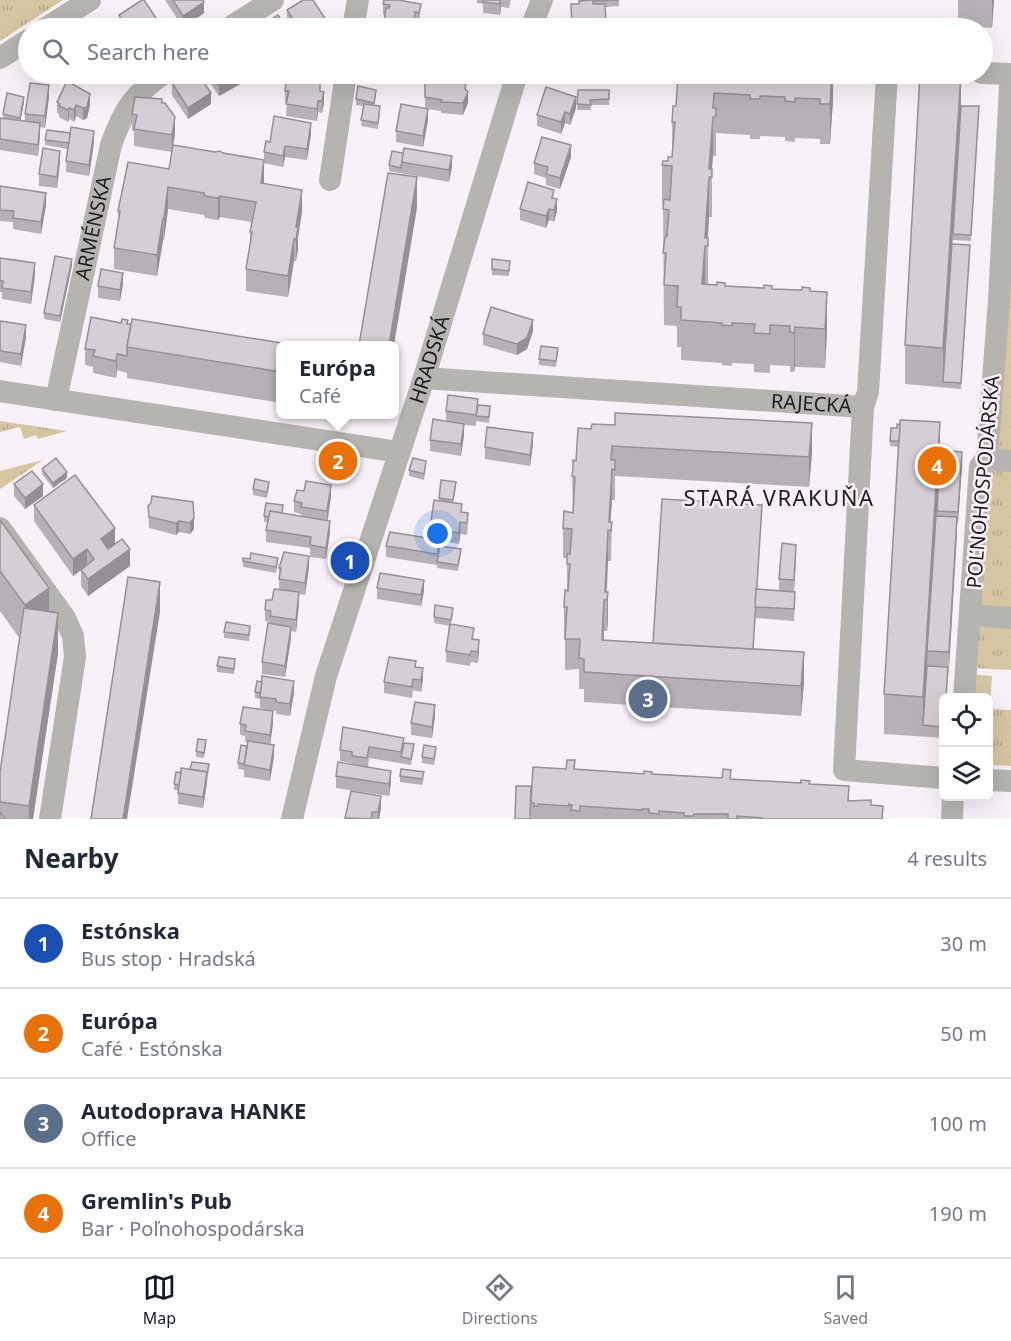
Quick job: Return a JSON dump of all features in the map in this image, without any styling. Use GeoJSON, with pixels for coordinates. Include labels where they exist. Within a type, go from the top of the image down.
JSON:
{"type":"FeatureCollection","features":[{"type":"Feature","properties":{"kind":"street"},"geometry":{"type":"LineString","coordinates":[[62,18],[90,0]]}},
{"type":"Feature","properties":{"kind":"street"},"geometry":{"type":"LineString","coordinates":[[245,18],[273,0]]}},
{"type":"Feature","properties":{"kind":"street"},"geometry":{"type":"LineString","coordinates":[[355,18],[358,0]]}},
{"type":"Feature","properties":{"kind":"street"},"geometry":{"type":"LineString","coordinates":[[535,18],[542,0]]}},
{"type":"Feature","properties":{"kind":"street"},"geometry":{"type":"LineString","coordinates":[[0,58],[18,46]]}},
{"type":"Feature","properties":{"kind":"street"},"geometry":{"type":"LineString","coordinates":[[993,76],[1010,80]]}},
{"type":"Feature","properties":{"kind":"street","name":"POĽNOHOSPODÁRSKA"},"geometry":{"type":"LineString","coordinates":[[964,693],[980,465],[987,459],[1005,300],[1010,80]]}},
{"type":"Feature","properties":{"kind":"street","name":"ARMÉNSKA"},"geometry":{"type":"LineString","coordinates":[[56,400],[111,145],[122,115],[132,100],[151,84]]}},
{"type":"Feature","properties":{"kind":"street"},"geometry":{"type":"LineString","coordinates":[[330,180],[344,84]]}},
{"type":"Feature","properties":{"kind":"street","name":"HRADSKÁ"},"geometry":{"type":"LineString","coordinates":[[292,819],[326,676],[424,378],[514,84]]}},
{"type":"Feature","properties":{"kind":"street","name":"RAJECKÁ"},"geometry":{"type":"LineString","coordinates":[[424,378],[863,407],[867,392],[886,84]]}},
{"type":"Feature","properties":{"kind":"street"},"geometry":{"type":"LineString","coordinates":[[0,391],[399,452]]}},
{"type":"Feature","properties":{"kind":"street"},"geometry":{"type":"LineString","coordinates":[[863,407],[844,770],[939,778]]}},
{"type":"Feature","properties":{"kind":"street"},"geometry":{"type":"LineString","coordinates":[[987,459],[1011,461]]}},
{"type":"Feature","properties":{"kind":"street"},"geometry":{"type":"LineString","coordinates":[[0,528],[65,618],[73,636],[75,657],[50,819]]}},
{"type":"Feature","properties":{"kind":"street"},"geometry":{"type":"LineString","coordinates":[[970,615],[1011,618]]}},
{"type":"Feature","properties":{"kind":"street"},"geometry":{"type":"LineString","coordinates":[[993,780],[1011,781]]}},
{"type":"Feature","properties":{"kind":"street"},"geometry":{"type":"LineString","coordinates":[[952,819],[953,801]]}},
{"type":"Feature","properties":{"kind":"green space"},"geometry":{"type":"Polygon","coordinates":[[[0,0],[63,0],[35,18],[18,18],[18,29],[0,41],[0,0]]]}},
{"type":"Feature","properties":{"kind":"green space"},"geometry":{"type":"Polygon","coordinates":[[[1011,211],[1011,670],[972,668],[1011,211]]]}},
{"type":"Feature","properties":{"kind":"green space"},"geometry":{"type":"Polygon","coordinates":[[[0,421],[67,431],[38,439],[36,435],[24,439],[20,427],[0,432],[0,421]]]}},
{"type":"Feature","properties":{"kind":"green space"},"geometry":{"type":"Polygon","coordinates":[[[43,460],[0,489],[0,471],[43,460]]]}},
{"type":"Feature","properties":{"kind":"green space"},"geometry":{"type":"Polygon","coordinates":[[[971,674],[992,676],[991,693],[970,693],[971,674]]]}},
{"type":"Feature","properties":{"kind":"green space"},"geometry":{"type":"Polygon","coordinates":[[[993,709],[1011,710],[1011,766],[993,765],[993,709]]]}},
{"type":"Feature","properties":{"kind":"building"},"geometry":{"type":"Polygon","coordinates":[[[144,0],[156,18],[121,18],[119,15],[144,0]]]}},
{"type":"Feature","properties":{"kind":"building"},"geometry":{"type":"Polygon","coordinates":[[[173,0],[203,0],[204,2],[183,16],[173,0]]]}},
{"type":"Feature","properties":{"kind":"building"},"geometry":{"type":"Polygon","coordinates":[[[303,0],[313,0],[325,18],[292,18],[287,10],[303,0]]]}},
{"type":"Feature","properties":{"kind":"building"},"geometry":{"type":"Polygon","coordinates":[[[384,0],[398,0],[421,4],[419,13],[415,12],[414,18],[384,18],[386,8],[390,5],[383,4],[384,0]]]}},
{"type":"Feature","properties":{"kind":"building"},"geometry":{"type":"Polygon","coordinates":[[[484,0],[500,0],[500,4],[483,2],[484,0]]]}},
{"type":"Feature","properties":{"kind":"building"},"geometry":{"type":"Polygon","coordinates":[[[593,0],[593,4],[605,4],[606,18],[572,18],[571,4],[579,4],[579,1],[593,0]]]}},
{"type":"Feature","properties":{"kind":"building"},"geometry":{"type":"Polygon","coordinates":[[[30,84],[49,85],[45,116],[25,114],[30,84]]]}},
{"type":"Feature","properties":{"kind":"building"},"geometry":{"type":"Polygon","coordinates":[[[66,84],[72,84],[90,94],[87,107],[83,108],[76,105],[74,110],[69,108],[68,110],[59,106],[57,102],[66,84]]]}},
{"type":"Feature","properties":{"kind":"building"},"geometry":{"type":"Polygon","coordinates":[[[173,84],[205,84],[211,93],[188,108],[173,84]]]}},
{"type":"Feature","properties":{"kind":"building"},"geometry":{"type":"Polygon","coordinates":[[[286,84],[320,84],[320,91],[324,92],[322,101],[318,101],[317,109],[286,104],[289,91],[285,91],[286,84]]]}},
{"type":"Feature","properties":{"kind":"building"},"geometry":{"type":"Polygon","coordinates":[[[425,84],[466,84],[465,89],[468,92],[463,103],[441,102],[442,100],[425,97],[425,84]]]}},
{"type":"Feature","properties":{"kind":"building"},"geometry":{"type":"Polygon","coordinates":[[[677,84],[831,84],[830,104],[820,104],[820,99],[795,98],[795,102],[785,101],[785,97],[760,96],[760,99],[750,99],[750,95],[714,93],[713,108],[716,108],[716,116],[713,117],[709,169],[712,169],[712,177],[709,177],[705,238],[708,238],[708,246],[705,246],[702,284],[717,285],[717,282],[725,283],[725,286],[764,288],[764,285],[772,286],[772,289],[802,290],[802,287],[810,288],[810,291],[827,292],[825,329],[795,327],[794,333],[790,332],[790,326],[770,325],[770,334],[754,333],[755,324],[732,323],[732,326],[722,325],[722,323],[681,320],[681,307],[677,307],[678,286],[664,285],[666,253],[663,253],[669,210],[663,209],[664,199],[670,200],[672,166],[662,165],[663,161],[668,161],[668,157],[672,157],[675,122],[672,122],[673,106],[676,106],[677,84]]]}},
{"type":"Feature","properties":{"kind":"building"},"geometry":{"type":"Polygon","coordinates":[[[919,84],[960,84],[943,348],[905,345],[919,84]]]}},
{"type":"Feature","properties":{"kind":"building"},"geometry":{"type":"Polygon","coordinates":[[[358,86],[376,90],[374,103],[356,99],[358,86]]]}},
{"type":"Feature","properties":{"kind":"building"},"geometry":{"type":"Polygon","coordinates":[[[546,87],[576,97],[570,114],[565,112],[561,122],[537,115],[546,87]]]}},
{"type":"Feature","properties":{"kind":"building"},"geometry":{"type":"Polygon","coordinates":[[[578,90],[609,90],[609,99],[590,100],[591,105],[577,104],[578,90]]]}},
{"type":"Feature","properties":{"kind":"building"},"geometry":{"type":"Polygon","coordinates":[[[7,93],[24,97],[20,118],[3,114],[7,93]]]}},
{"type":"Feature","properties":{"kind":"building"},"geometry":{"type":"Polygon","coordinates":[[[135,97],[162,99],[162,103],[165,103],[175,117],[172,135],[134,129],[137,115],[132,114],[135,97]]]}},
{"type":"Feature","properties":{"kind":"building"},"geometry":{"type":"Polygon","coordinates":[[[364,104],[380,106],[378,123],[361,120],[364,104]]]}},
{"type":"Feature","properties":{"kind":"building"},"geometry":{"type":"Polygon","coordinates":[[[401,104],[428,109],[423,136],[396,131],[401,104]]]}},
{"type":"Feature","properties":{"kind":"building"},"geometry":{"type":"Polygon","coordinates":[[[961,106],[979,106],[971,235],[953,234],[961,106]]]}},
{"type":"Feature","properties":{"kind":"building"},"geometry":{"type":"Polygon","coordinates":[[[274,116],[311,123],[307,149],[285,146],[283,156],[264,152],[266,141],[270,142],[274,116]]]}},
{"type":"Feature","properties":{"kind":"building"},"geometry":{"type":"Polygon","coordinates":[[[0,118],[40,123],[38,145],[0,139],[0,118]]]}},
{"type":"Feature","properties":{"kind":"building"},"geometry":{"type":"Polygon","coordinates":[[[71,127],[94,131],[89,165],[66,161],[71,127]]]}},
{"type":"Feature","properties":{"kind":"building"},"geometry":{"type":"Polygon","coordinates":[[[47,130],[70,133],[69,143],[45,140],[47,130]]]}},
{"type":"Feature","properties":{"kind":"building"},"geometry":{"type":"Polygon","coordinates":[[[542,137],[571,145],[560,178],[546,174],[548,167],[534,163],[542,137]]]}},
{"type":"Feature","properties":{"kind":"building"},"geometry":{"type":"Polygon","coordinates":[[[173,145],[264,160],[261,183],[302,190],[296,240],[294,239],[288,276],[246,269],[256,202],[205,196],[204,193],[168,187],[157,255],[114,248],[120,211],[118,211],[128,162],[169,169],[173,145]]]}},
{"type":"Feature","properties":{"kind":"building"},"geometry":{"type":"Polygon","coordinates":[[[43,148],[60,151],[57,177],[39,174],[43,148]]]}},
{"type":"Feature","properties":{"kind":"building"},"geometry":{"type":"Polygon","coordinates":[[[404,148],[452,156],[449,170],[401,162],[404,148]]]}},
{"type":"Feature","properties":{"kind":"building"},"geometry":{"type":"Polygon","coordinates":[[[392,151],[403,153],[401,168],[389,165],[392,151]]]}},
{"type":"Feature","properties":{"kind":"building"},"geometry":{"type":"Polygon","coordinates":[[[388,173],[417,177],[390,341],[360,341],[388,173]]]}},
{"type":"Feature","properties":{"kind":"building"},"geometry":{"type":"Polygon","coordinates":[[[528,182],[554,190],[552,198],[557,199],[554,210],[549,209],[546,216],[520,209],[528,182]]]}},
{"type":"Feature","properties":{"kind":"building"},"geometry":{"type":"Polygon","coordinates":[[[0,186],[46,193],[41,222],[13,218],[14,211],[0,210],[0,186]]]}},
{"type":"Feature","properties":{"kind":"building"},"geometry":{"type":"Polygon","coordinates":[[[952,244],[970,245],[961,383],[943,382],[952,244]]]}},
{"type":"Feature","properties":{"kind":"building"},"geometry":{"type":"Polygon","coordinates":[[[55,256],[72,259],[60,316],[44,313],[55,256]]]}},
{"type":"Feature","properties":{"kind":"building"},"geometry":{"type":"Polygon","coordinates":[[[0,258],[35,263],[31,292],[2,288],[0,258]]]}},
{"type":"Feature","properties":{"kind":"building"},"geometry":{"type":"Polygon","coordinates":[[[492,259],[510,261],[509,271],[492,269],[492,259]]]}},
{"type":"Feature","properties":{"kind":"building"},"geometry":{"type":"Polygon","coordinates":[[[101,269],[123,273],[120,290],[98,286],[101,269]]]}},
{"type":"Feature","properties":{"kind":"building"},"geometry":{"type":"Polygon","coordinates":[[[491,307],[533,320],[527,338],[517,344],[483,334],[491,307]]]}},
{"type":"Feature","properties":{"kind":"building"},"geometry":{"type":"Polygon","coordinates":[[[91,317],[121,323],[122,319],[128,320],[127,324],[131,324],[127,356],[117,354],[116,361],[93,356],[95,350],[85,349],[91,317]]]}},
{"type":"Feature","properties":{"kind":"building"},"geometry":{"type":"Polygon","coordinates":[[[132,319],[276,342],[276,371],[127,347],[132,319]]]}},
{"type":"Feature","properties":{"kind":"building"},"geometry":{"type":"Polygon","coordinates":[[[0,321],[26,325],[21,354],[0,351],[0,321]]]}},
{"type":"Feature","properties":{"kind":"building"},"geometry":{"type":"Polygon","coordinates":[[[541,346],[558,348],[556,361],[539,359],[541,346]]]}},
{"type":"Feature","properties":{"kind":"building"},"geometry":{"type":"Polygon","coordinates":[[[448,395],[478,399],[476,415],[446,411],[448,395]]]}},
{"type":"Feature","properties":{"kind":"building"},"geometry":{"type":"Polygon","coordinates":[[[478,405],[490,406],[489,417],[476,416],[478,405]]]}},
{"type":"Feature","properties":{"kind":"building"},"geometry":{"type":"Polygon","coordinates":[[[615,413],[812,423],[809,457],[612,446],[611,460],[615,460],[615,470],[612,469],[609,522],[612,522],[611,531],[608,530],[605,592],[608,592],[607,600],[604,600],[602,640],[804,652],[801,686],[584,672],[584,659],[579,658],[580,639],[565,639],[567,607],[564,607],[565,590],[568,591],[570,564],[567,564],[567,554],[570,554],[572,529],[563,528],[564,511],[573,513],[575,477],[572,476],[573,460],[576,461],[578,428],[591,429],[592,424],[615,425],[615,413]]]}},
{"type":"Feature","properties":{"kind":"building"},"geometry":{"type":"Polygon","coordinates":[[[433,419],[464,424],[461,444],[430,440],[433,419]]]}},
{"type":"Feature","properties":{"kind":"building"},"geometry":{"type":"Polygon","coordinates":[[[900,420],[940,422],[923,697],[884,694],[900,420]]]}},
{"type":"Feature","properties":{"kind":"building"},"geometry":{"type":"Polygon","coordinates":[[[897,424],[900,425],[899,441],[890,441],[891,428],[897,428],[897,424]]]}},
{"type":"Feature","properties":{"kind":"building"},"geometry":{"type":"Polygon","coordinates":[[[487,427],[533,433],[530,455],[485,447],[487,427]]]}},
{"type":"Feature","properties":{"kind":"building"},"geometry":{"type":"Polygon","coordinates":[[[328,444],[352,449],[349,464],[325,462],[328,444]]]}},
{"type":"Feature","properties":{"kind":"building"},"geometry":{"type":"Polygon","coordinates":[[[940,450],[962,452],[958,512],[937,511],[940,450]]]}},
{"type":"Feature","properties":{"kind":"building"},"geometry":{"type":"Polygon","coordinates":[[[56,458],[67,472],[53,483],[42,469],[56,458]]]}},
{"type":"Feature","properties":{"kind":"building"},"geometry":{"type":"Polygon","coordinates":[[[413,458],[426,461],[424,474],[409,470],[413,458]]]}},
{"type":"Feature","properties":{"kind":"building"},"geometry":{"type":"Polygon","coordinates":[[[32,471],[43,484],[25,498],[14,484],[32,471]]]}},
{"type":"Feature","properties":{"kind":"building"},"geometry":{"type":"Polygon","coordinates":[[[75,475],[115,528],[101,539],[108,549],[122,539],[130,549],[88,579],[81,570],[94,559],[87,549],[73,559],[34,505],[75,475]]]}},
{"type":"Feature","properties":{"kind":"building"},"geometry":{"type":"Polygon","coordinates":[[[255,479],[269,482],[267,492],[253,489],[255,479]]]}},
{"type":"Feature","properties":{"kind":"building"},"geometry":{"type":"Polygon","coordinates":[[[441,480],[456,482],[453,500],[439,498],[441,480]]]}},
{"type":"Feature","properties":{"kind":"building"},"geometry":{"type":"Polygon","coordinates":[[[306,481],[331,485],[327,511],[301,507],[302,503],[294,501],[297,490],[304,491],[306,481]]]}},
{"type":"Feature","properties":{"kind":"building"},"geometry":{"type":"Polygon","coordinates":[[[152,496],[193,502],[194,518],[190,523],[179,521],[176,523],[149,517],[148,506],[152,496]]]}},
{"type":"Feature","properties":{"kind":"building"},"geometry":{"type":"Polygon","coordinates":[[[662,499],[762,505],[753,649],[653,643],[662,499]]]}},
{"type":"Feature","properties":{"kind":"building"},"geometry":{"type":"Polygon","coordinates":[[[434,500],[462,504],[461,512],[468,513],[467,523],[460,522],[459,533],[430,528],[434,500]]]}},
{"type":"Feature","properties":{"kind":"building"},"geometry":{"type":"Polygon","coordinates":[[[266,503],[283,505],[282,513],[270,511],[269,517],[264,516],[266,503]]]}},
{"type":"Feature","properties":{"kind":"building"},"geometry":{"type":"Polygon","coordinates":[[[270,511],[330,521],[326,548],[310,545],[311,537],[266,530],[270,511]]]}},
{"type":"Feature","properties":{"kind":"building"},"geometry":{"type":"Polygon","coordinates":[[[936,516],[957,517],[949,652],[927,651],[936,516]]]}},
{"type":"Feature","properties":{"kind":"building"},"geometry":{"type":"Polygon","coordinates":[[[0,520],[49,588],[25,605],[0,571],[0,520]]]}},
{"type":"Feature","properties":{"kind":"building"},"geometry":{"type":"Polygon","coordinates":[[[390,532],[440,540],[437,554],[386,546],[390,532]]]}},
{"type":"Feature","properties":{"kind":"building"},"geometry":{"type":"Polygon","coordinates":[[[782,543],[796,545],[794,580],[779,579],[782,543]]]}},
{"type":"Feature","properties":{"kind":"building"},"geometry":{"type":"Polygon","coordinates":[[[440,546],[461,549],[458,565],[437,562],[440,546]]]}},
{"type":"Feature","properties":{"kind":"building"},"geometry":{"type":"Polygon","coordinates":[[[284,552],[309,556],[305,583],[279,579],[281,568],[279,568],[284,552]]]}},
{"type":"Feature","properties":{"kind":"building"},"geometry":{"type":"Polygon","coordinates":[[[251,553],[278,558],[276,567],[243,561],[243,558],[250,559],[251,553]]]}},
{"type":"Feature","properties":{"kind":"building"},"geometry":{"type":"Polygon","coordinates":[[[380,573],[424,580],[421,595],[377,588],[380,573]]]}},
{"type":"Feature","properties":{"kind":"building"},"geometry":{"type":"Polygon","coordinates":[[[128,577],[160,582],[123,819],[91,819],[128,577]]]}},
{"type":"Feature","properties":{"kind":"building"},"geometry":{"type":"Polygon","coordinates":[[[274,589],[299,592],[296,620],[270,616],[271,611],[265,610],[266,600],[272,600],[274,589]]]}},
{"type":"Feature","properties":{"kind":"building"},"geometry":{"type":"Polygon","coordinates":[[[756,589],[795,592],[794,609],[755,607],[756,589]]]}},
{"type":"Feature","properties":{"kind":"building"},"geometry":{"type":"Polygon","coordinates":[[[435,605],[453,608],[451,620],[434,617],[435,605]]]}},
{"type":"Feature","properties":{"kind":"building"},"geometry":{"type":"Polygon","coordinates":[[[24,608],[58,613],[29,806],[0,802],[0,772],[24,608]]]}},
{"type":"Feature","properties":{"kind":"building"},"geometry":{"type":"Polygon","coordinates":[[[226,622],[250,626],[249,635],[224,632],[226,622]]]}},
{"type":"Feature","properties":{"kind":"building"},"geometry":{"type":"Polygon","coordinates":[[[268,623],[291,627],[285,666],[262,662],[268,623]]]}},
{"type":"Feature","properties":{"kind":"building"},"geometry":{"type":"Polygon","coordinates":[[[450,624],[474,628],[472,639],[479,640],[478,652],[471,651],[470,655],[446,651],[450,624]]]}},
{"type":"Feature","properties":{"kind":"building"},"geometry":{"type":"Polygon","coordinates":[[[219,657],[235,659],[234,669],[217,666],[219,657]]]}},
{"type":"Feature","properties":{"kind":"building"},"geometry":{"type":"Polygon","coordinates":[[[389,657],[416,661],[415,667],[423,668],[421,680],[413,679],[412,687],[384,682],[389,657]]]}},
{"type":"Feature","properties":{"kind":"building"},"geometry":{"type":"Polygon","coordinates":[[[927,666],[948,667],[946,693],[939,693],[939,727],[923,725],[927,666]]]}},
{"type":"Feature","properties":{"kind":"building"},"geometry":{"type":"Polygon","coordinates":[[[262,676],[294,681],[290,704],[260,697],[262,676]]]}},
{"type":"Feature","properties":{"kind":"building"},"geometry":{"type":"Polygon","coordinates":[[[257,681],[262,682],[260,693],[255,692],[257,681]]]}},
{"type":"Feature","properties":{"kind":"building"},"geometry":{"type":"Polygon","coordinates":[[[415,702],[435,705],[432,727],[411,723],[415,702]]]}},
{"type":"Feature","properties":{"kind":"building"},"geometry":{"type":"Polygon","coordinates":[[[243,707],[273,711],[270,735],[245,731],[246,725],[240,724],[243,707]]]}},
{"type":"Feature","properties":{"kind":"building"},"geometry":{"type":"Polygon","coordinates":[[[343,727],[404,738],[401,752],[369,747],[367,758],[352,756],[352,752],[340,750],[343,727]]]}},
{"type":"Feature","properties":{"kind":"building"},"geometry":{"type":"Polygon","coordinates":[[[198,739],[206,740],[204,753],[196,751],[198,739]]]}},
{"type":"Feature","properties":{"kind":"building"},"geometry":{"type":"Polygon","coordinates":[[[248,741],[274,745],[270,770],[244,765],[248,741]]]}},
{"type":"Feature","properties":{"kind":"building"},"geometry":{"type":"Polygon","coordinates":[[[404,743],[414,744],[411,759],[401,757],[404,743]]]}},
{"type":"Feature","properties":{"kind":"building"},"geometry":{"type":"Polygon","coordinates":[[[241,745],[247,746],[244,764],[238,763],[241,745]]]}},
{"type":"Feature","properties":{"kind":"building"},"geometry":{"type":"Polygon","coordinates":[[[424,745],[436,747],[434,759],[422,757],[424,745]]]}},
{"type":"Feature","properties":{"kind":"building"},"geometry":{"type":"Polygon","coordinates":[[[567,760],[575,760],[574,769],[644,774],[644,771],[652,772],[652,774],[722,778],[723,769],[731,770],[730,779],[801,783],[801,780],[810,781],[809,784],[849,786],[848,801],[871,800],[871,805],[883,806],[882,819],[762,819],[737,816],[737,819],[728,819],[728,814],[684,816],[684,813],[659,811],[659,814],[649,813],[649,809],[580,806],[580,811],[571,810],[572,805],[569,804],[569,806],[538,804],[534,806],[534,803],[531,803],[533,767],[566,769],[567,760]]]}},
{"type":"Feature","properties":{"kind":"building"},"geometry":{"type":"Polygon","coordinates":[[[192,762],[209,764],[207,774],[207,772],[190,769],[192,762]]]}},
{"type":"Feature","properties":{"kind":"building"},"geometry":{"type":"Polygon","coordinates":[[[338,762],[391,771],[389,784],[336,776],[338,762]]]}},
{"type":"Feature","properties":{"kind":"building"},"geometry":{"type":"Polygon","coordinates":[[[181,768],[207,772],[203,797],[178,793],[181,768]]]}},
{"type":"Feature","properties":{"kind":"building"},"geometry":{"type":"Polygon","coordinates":[[[401,769],[424,772],[422,779],[400,776],[401,769]]]}},
{"type":"Feature","properties":{"kind":"building"},"geometry":{"type":"Polygon","coordinates":[[[176,772],[181,773],[179,785],[174,784],[176,772]]]}},
{"type":"Feature","properties":{"kind":"building"},"geometry":{"type":"Polygon","coordinates":[[[516,786],[531,786],[530,819],[515,819],[516,786]]]}},
{"type":"Feature","properties":{"kind":"building"},"geometry":{"type":"Polygon","coordinates":[[[351,791],[381,796],[378,812],[372,812],[371,819],[345,818],[351,791]]]}},
{"type":"Feature","properties":{"kind":"place","name":"Európa"},"geometry":{"type":"Point","coordinates":[338,461]}},
{"type":"Feature","properties":{"kind":"place","name":"Gremlin's Pub"},"geometry":{"type":"Point","coordinates":[937,466]}},
{"type":"Feature","properties":{"kind":"place","name":"Estónska"},"geometry":{"type":"Point","coordinates":[350,561]}},
{"type":"Feature","properties":{"kind":"place","name":"Autodoprava HANKE"},"geometry":{"type":"Point","coordinates":[648,699]}},
{"type":"Feature","properties":{"kind":"district","name":"STARÁ VRAKUŇA"},"geometry":{"type":"Point","coordinates":[779,498]}}]}
